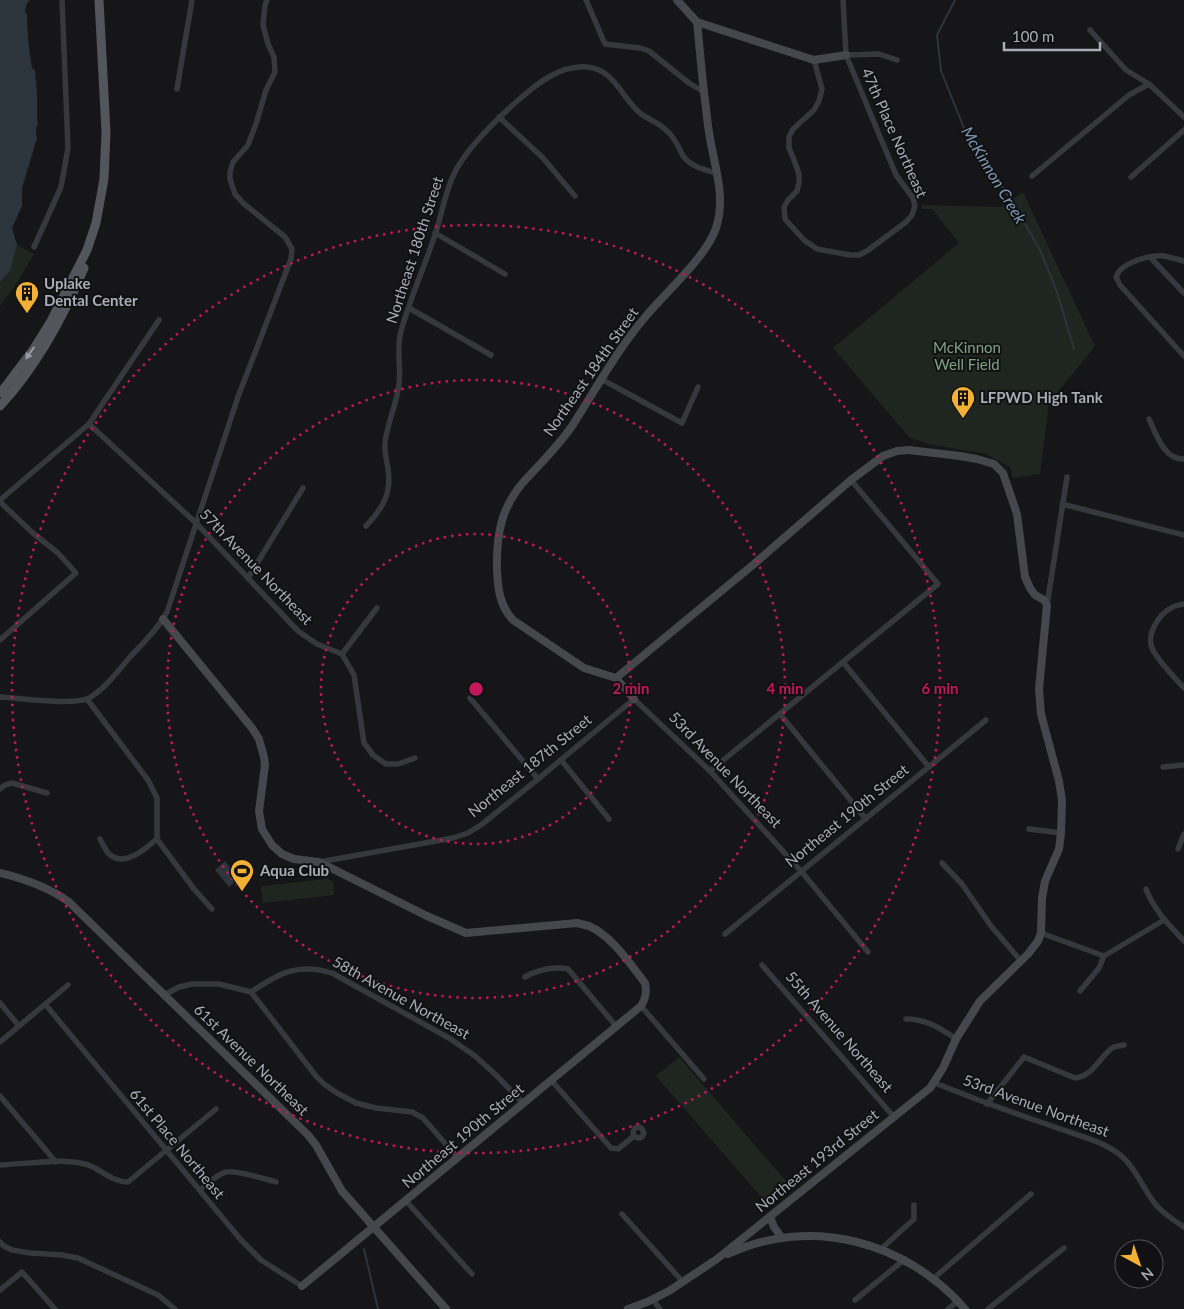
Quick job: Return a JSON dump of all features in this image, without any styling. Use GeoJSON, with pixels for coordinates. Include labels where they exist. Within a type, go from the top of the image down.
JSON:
{"type":"FeatureCollection","features":[{"type":"Feature","properties":{"kind":"main road"},"geometry":{"type":"LineString","coordinates":[[0,393],[33,350],[51,321],[87,250],[96,223],[104,170],[106,132],[99,0]]}},
{"type":"Feature","properties":{"kind":"main road"},"geometry":{"type":"LineString","coordinates":[[0,406],[39,357],[74,292],[86,264],[87,250]]}},
{"type":"Feature","properties":{"kind":"street"},"geometry":{"type":"LineString","coordinates":[[34,247],[61,187],[68,148],[62,0]]}},
{"type":"Feature","properties":{"kind":"street"},"geometry":{"type":"LineString","coordinates":[[177,88],[192,0]]}},
{"type":"Feature","properties":{"kind":"street"},"geometry":{"type":"LineString","coordinates":[[0,697],[65,702],[87,699],[99,691],[111,679],[167,612],[238,397],[291,258],[292,249],[286,237],[242,203],[235,194],[230,179],[230,172],[234,162],[248,144],[266,90],[275,72],[274,57],[263,25],[268,0]]}},
{"type":"Feature","properties":{"kind":"street"},"geometry":{"type":"LineString","coordinates":[[586,0],[605,44],[640,48],[649,51],[689,83],[704,92]]}},
{"type":"Feature","properties":{"kind":"street"},"geometry":{"type":"LineString","coordinates":[[676,0],[697,22],[814,60],[879,54],[897,60]]}},
{"type":"Feature","properties":{"kind":"street","name":"47th Place Northeast"},"geometry":{"type":"LineString","coordinates":[[814,60],[822,89],[814,110],[793,129],[789,138],[789,148],[799,174],[799,183],[796,191],[784,207],[785,218],[804,240],[817,249],[850,255],[867,252],[906,222],[912,215],[915,206],[912,198],[896,175],[846,56],[843,0]]}},
{"type":"Feature","properties":{"kind":"street","name":"Northeast 184th Street"},"geometry":{"type":"LineString","coordinates":[[616,678],[584,668],[513,620],[502,604],[498,587],[497,539],[502,519],[508,506],[526,478],[556,447],[572,427],[601,379],[634,331],[692,265],[710,241],[716,229],[720,213],[720,189],[710,138],[697,22]]}},
{"type":"Feature","properties":{"kind":"street"},"geometry":{"type":"LineString","coordinates":[[1090,30],[1126,70],[1149,84],[1184,117]]}},
{"type":"Feature","properties":{"kind":"street","name":"Northeast 180th Street"},"geometry":{"type":"LineString","coordinates":[[366,526],[382,507],[388,492],[389,474],[385,444],[399,385],[400,337],[409,308],[454,173],[470,150],[499,117],[534,86],[546,78],[574,68],[589,67],[608,76],[617,84],[634,107],[670,133],[683,156],[689,162],[707,171],[717,173]]}},
{"type":"Feature","properties":{"kind":"street"},"geometry":{"type":"LineString","coordinates":[[1032,176],[1128,95],[1149,84]]}},
{"type":"Feature","properties":{"kind":"street"},"geometry":{"type":"LineString","coordinates":[[499,117],[543,158],[575,196]]}},
{"type":"Feature","properties":{"kind":"street"},"geometry":{"type":"LineString","coordinates":[[1131,177],[1184,130]]}},
{"type":"Feature","properties":{"kind":"street"},"geometry":{"type":"LineString","coordinates":[[435,233],[505,274]]}},
{"type":"Feature","properties":{"kind":"street"},"geometry":{"type":"LineString","coordinates":[[1184,261],[1164,256],[1150,257],[1123,267],[1116,277],[1120,285],[1184,356]]}},
{"type":"Feature","properties":{"kind":"street"},"geometry":{"type":"LineString","coordinates":[[1150,257],[1184,293]]}},
{"type":"Feature","properties":{"kind":"street"},"geometry":{"type":"LineString","coordinates":[[409,308],[491,355]]}},
{"type":"Feature","properties":{"kind":"street"},"geometry":{"type":"LineString","coordinates":[[0,640],[76,574],[58,553],[34,534],[0,501],[89,424],[159,320]]}},
{"type":"Feature","properties":{"kind":"street"},"geometry":{"type":"LineString","coordinates":[[601,379],[682,423],[698,387]]}},
{"type":"Feature","properties":{"kind":"street"},"geometry":{"type":"LineString","coordinates":[[1149,419],[1163,447],[1174,458],[1184,459]]}},
{"type":"Feature","properties":{"kind":"street","name":"57th Avenue Northeast"},"geometry":{"type":"LineString","coordinates":[[89,424],[196,523],[298,631],[317,644],[342,654]]}},
{"type":"Feature","properties":{"kind":"street"},"geometry":{"type":"LineString","coordinates":[[616,678],[754,564],[851,480],[883,456],[897,450],[977,459],[994,464],[1003,473],[1017,514],[1025,577],[1030,588],[1047,605]]}},
{"type":"Feature","properties":{"kind":"street"},"geometry":{"type":"LineString","coordinates":[[1067,477],[1047,605],[1039,689],[1041,714],[1059,781],[1062,800],[1059,849],[1043,888],[1041,933],[1104,956]]}},
{"type":"Feature","properties":{"kind":"street"},"geometry":{"type":"LineString","coordinates":[[710,771],[938,584],[851,480]]}},
{"type":"Feature","properties":{"kind":"street"},"geometry":{"type":"LineString","coordinates":[[248,578],[303,488]]}},
{"type":"Feature","properties":{"kind":"street"},"geometry":{"type":"LineString","coordinates":[[1062,504],[1184,535]]}},
{"type":"Feature","properties":{"kind":"street"},"geometry":{"type":"LineString","coordinates":[[1184,604],[1173,607],[1162,615],[1153,628],[1151,639],[1152,651],[1184,688]]}},
{"type":"Feature","properties":{"kind":"street"},"geometry":{"type":"LineString","coordinates":[[377,608],[342,654],[354,674],[364,743],[372,756],[386,764],[398,764],[415,758]]}},
{"type":"Feature","properties":{"kind":"street"},"geometry":{"type":"LineString","coordinates":[[163,619],[230,700],[259,739],[264,757],[259,811],[262,829],[272,845],[282,854],[294,859],[319,862],[427,916],[466,933],[577,923],[589,926],[610,941],[645,983],[647,991],[641,1006],[704,1079]]}},
{"type":"Feature","properties":{"kind":"street"},"geometry":{"type":"LineString","coordinates":[[843,662],[929,767]]}},
{"type":"Feature","properties":{"kind":"street","name":"53rd Avenue Northeast"},"geometry":{"type":"LineString","coordinates":[[616,678],[634,699],[710,771],[801,871],[868,952]]}},
{"type":"Feature","properties":{"kind":"street"},"geometry":{"type":"LineString","coordinates":[[470,698],[538,780]]}},
{"type":"Feature","properties":{"kind":"street"},"geometry":{"type":"LineString","coordinates":[[87,699],[148,780],[156,798],[158,839],[194,889],[212,909]]}},
{"type":"Feature","properties":{"kind":"street","name":"Northeast 187th Street"},"geometry":{"type":"LineString","coordinates":[[319,862],[453,838],[468,833],[538,780],[634,699]]}},
{"type":"Feature","properties":{"kind":"street"},"geometry":{"type":"LineString","coordinates":[[780,714],[866,819]]}},
{"type":"Feature","properties":{"kind":"street","name":"Northeast 190th Street"},"geometry":{"type":"LineString","coordinates":[[725,934],[986,720]]}},
{"type":"Feature","properties":{"kind":"street"},"geometry":{"type":"LineString","coordinates":[[561,760],[609,819]]}},
{"type":"Feature","properties":{"kind":"street"},"geometry":{"type":"LineString","coordinates":[[1163,767],[1184,765]]}},
{"type":"Feature","properties":{"kind":"street"},"geometry":{"type":"LineString","coordinates":[[0,789],[12,783],[47,793]]}},
{"type":"Feature","properties":{"kind":"street"},"geometry":{"type":"LineString","coordinates":[[1029,829],[1061,833]]}},
{"type":"Feature","properties":{"kind":"street"},"geometry":{"type":"LineString","coordinates":[[1178,849],[1184,834]]}},
{"type":"Feature","properties":{"kind":"street"},"geometry":{"type":"LineString","coordinates":[[100,839],[108,853],[116,857],[133,858],[158,839]]}},
{"type":"Feature","properties":{"kind":"street"},"geometry":{"type":"LineString","coordinates":[[942,863],[962,884],[991,926],[1021,961]]}},
{"type":"Feature","properties":{"kind":"street","name":"61st Avenue Northeast"},"geometry":{"type":"LineString","coordinates":[[0,873],[25,879],[58,894],[80,913],[308,1135],[316,1145],[342,1191],[446,1309]]}},
{"type":"Feature","properties":{"kind":"street"},"geometry":{"type":"LineString","coordinates":[[1146,889],[1150,901],[1164,920],[1184,941]]}},
{"type":"Feature","properties":{"kind":"street"},"geometry":{"type":"LineString","coordinates":[[1080,991],[1099,968],[1104,956],[1164,920]]}},
{"type":"Feature","properties":{"kind":"street","name":"Northeast 193rd Street"},"geometry":{"type":"LineString","coordinates":[[628,1309],[669,1291],[718,1259],[923,1095],[934,1083],[956,1039],[980,1001],[1034,947],[1041,933]]}},
{"type":"Feature","properties":{"kind":"street","name":"55th Avenue Northeast"},"geometry":{"type":"LineString","coordinates":[[762,964],[894,1117]]}},
{"type":"Feature","properties":{"kind":"street","name":"58th Avenue Northeast"},"geometry":{"type":"LineString","coordinates":[[251,992],[278,976],[294,970],[307,968],[321,969],[332,973],[449,1038],[475,1056],[523,1103]]}},
{"type":"Feature","properties":{"kind":"street"},"geometry":{"type":"LineString","coordinates":[[525,976],[535,971],[568,969],[616,1026]]}},
{"type":"Feature","properties":{"kind":"street"},"geometry":{"type":"LineString","coordinates":[[164,995],[179,987],[192,984],[219,984],[251,992],[324,1084],[356,1103],[418,1114],[458,1158]]}},
{"type":"Feature","properties":{"kind":"street"},"geometry":{"type":"LineString","coordinates":[[0,1042],[68,985]]}},
{"type":"Feature","properties":{"kind":"street"},"geometry":{"type":"LineString","coordinates":[[0,1003],[19,1026]]}},
{"type":"Feature","properties":{"kind":"street","name":"61st Place Northeast"},"geometry":{"type":"LineString","coordinates":[[45,1004],[233,1232],[252,1252],[302,1286]]}},
{"type":"Feature","properties":{"kind":"street","name":"Northeast 190th Street"},"geometry":{"type":"LineString","coordinates":[[302,1286],[641,1006]]}},
{"type":"Feature","properties":{"kind":"street"},"geometry":{"type":"LineString","coordinates":[[906,1019],[917,1019],[938,1026],[956,1039]]}},
{"type":"Feature","properties":{"kind":"street"},"geometry":{"type":"LineString","coordinates":[[987,1104],[1024,1057],[1075,1078],[1082,1077],[1089,1072],[1113,1048],[1124,1045]]}},
{"type":"Feature","properties":{"kind":"street"},"geometry":{"type":"LineString","coordinates":[[551,1080],[612,1148],[618,1149],[634,1136]]}},
{"type":"Feature","properties":{"kind":"street","name":"53rd Avenue Northeast"},"geometry":{"type":"LineString","coordinates":[[934,1083],[987,1104],[1094,1141],[1111,1149],[1119,1154],[1133,1169],[1157,1206],[1184,1227]]}},
{"type":"Feature","properties":{"kind":"street"},"geometry":{"type":"LineString","coordinates":[[0,1096],[56,1162]]}},
{"type":"Feature","properties":{"kind":"street"},"geometry":{"type":"LineString","coordinates":[[0,1165],[56,1162],[87,1164],[115,1180],[128,1182],[216,1109]]}},
{"type":"Feature","properties":{"kind":"street"},"geometry":{"type":"LineString","coordinates":[[200,1190],[226,1172],[236,1172],[276,1182]]}},
{"type":"Feature","properties":{"kind":"street"},"geometry":{"type":"LineString","coordinates":[[934,1278],[1031,1194]]}},
{"type":"Feature","properties":{"kind":"street"},"geometry":{"type":"LineString","coordinates":[[406,1201],[472,1274]]}},
{"type":"Feature","properties":{"kind":"street"},"geometry":{"type":"LineString","coordinates":[[881,1249],[914,1219],[914,1206]]}},
{"type":"Feature","properties":{"kind":"street"},"geometry":{"type":"LineString","coordinates":[[622,1214],[683,1282]]}},
{"type":"Feature","properties":{"kind":"street"},"geometry":{"type":"LineString","coordinates":[[770,1217],[782,1238]]}},
{"type":"Feature","properties":{"kind":"street"},"geometry":{"type":"LineString","coordinates":[[718,1259],[745,1247],[782,1238],[805,1236],[854,1241],[881,1249],[905,1260],[934,1278],[965,1309]]}},
{"type":"Feature","properties":{"kind":"street"},"geometry":{"type":"LineString","coordinates":[[2,1244],[12,1250],[78,1258],[158,1295],[175,1309]]}},
{"type":"Feature","properties":{"kind":"street"},"geometry":{"type":"LineString","coordinates":[[988,1309],[1064,1248]]}},
{"type":"Feature","properties":{"kind":"street"},"geometry":{"type":"LineString","coordinates":[[856,1300],[905,1260]]}},
{"type":"Feature","properties":{"kind":"street"},"geometry":{"type":"LineString","coordinates":[[0,1290],[22,1272],[55,1309]]}},
{"type":"Feature","properties":{"kind":"street"},"geometry":{"type":"LineString","coordinates":[[652,1300],[660,1309]]}},
{"type":"Feature","properties":{"kind":"street"},"geometry":{"type":"LineString","coordinates":[[948,1309],[958,1301]]}},
{"type":"Feature","properties":{"kind":"green space","name":"McKinnon Well Field"},"geometry":{"type":"Polygon","coordinates":[[[1023,192],[1095,346],[1049,403],[1040,474],[1013,478],[1010,467],[986,454],[928,444],[909,437],[833,348],[959,243],[932,209],[922,209],[922,205],[1001,207],[1023,192]]]}},
{"type":"Feature","properties":{"kind":"green space"},"geometry":{"type":"Polygon","coordinates":[[[17,245],[34,254],[0,306],[0,282],[10,270],[17,245]]]}},
{"type":"Feature","properties":{"kind":"green space"},"geometry":{"type":"Polygon","coordinates":[[[327,879],[333,882],[334,895],[263,903],[261,886],[327,879]]]}},
{"type":"Feature","properties":{"kind":"green space"},"geometry":{"type":"Polygon","coordinates":[[[679,1057],[791,1187],[769,1206],[656,1076],[679,1057]]]}},
{"type":"Feature","properties":{"kind":"shaded area"},"geometry":{"type":"Polygon","coordinates":[[[0,0],[30,0],[27,3],[25,12],[27,14],[32,68],[35,70],[38,124],[36,128],[37,138],[22,188],[22,206],[12,228],[17,245],[10,271],[0,282],[0,0]]]}},
{"type":"Feature","properties":{"kind":"shaded area"},"geometry":{"type":"Polygon","coordinates":[[[225,861],[239,879],[229,887],[215,870],[225,861]]]}},
{"type":"Feature","properties":{"kind":"waterway","name":"McKinnon Creek"},"geometry":{"type":"LineString","coordinates":[[955,0],[937,35],[941,71],[964,128],[1016,208],[1041,252],[1057,292],[1074,349]]}},
{"type":"Feature","properties":{"kind":"waterway"},"geometry":{"type":"LineString","coordinates":[[364,1249],[378,1309]]}},
{"type":"Feature","properties":{"kind":"place","name":"Uplake Dental Center"},"geometry":{"type":"Point","coordinates":[27,314]}},
{"type":"Feature","properties":{"kind":"place","name":"LFPWD High Tank"},"geometry":{"type":"Point","coordinates":[963,419]}},
{"type":"Feature","properties":{"kind":"place","name":"Aqua Club"},"geometry":{"type":"Point","coordinates":[242,892]}}]}
